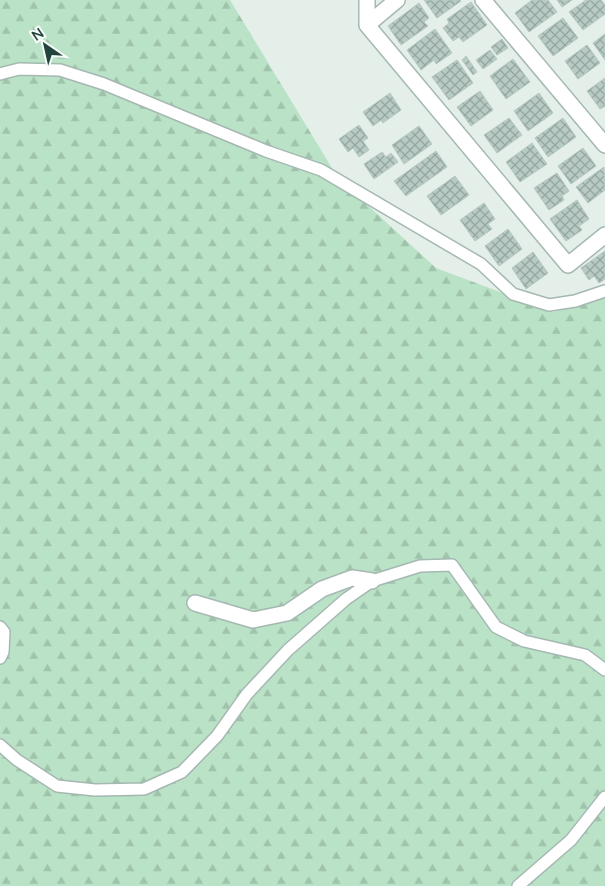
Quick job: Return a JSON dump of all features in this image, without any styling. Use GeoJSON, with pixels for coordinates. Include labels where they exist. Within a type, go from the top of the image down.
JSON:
{"type":"FeatureCollection","features":[{"type":"Feature","properties":{"kind":"street"},"geometry":{"type":"LineString","coordinates":[[367,0],[367,25],[568,265],[605,235]]}},
{"type":"Feature","properties":{"kind":"street"},"geometry":{"type":"LineString","coordinates":[[367,25],[398,0]]}},
{"type":"Feature","properties":{"kind":"street"},"geometry":{"type":"LineString","coordinates":[[483,0],[605,145]]}},
{"type":"Feature","properties":{"kind":"street"},"geometry":{"type":"LineString","coordinates":[[195,603],[253,620],[287,614],[322,589],[352,578],[372,581]]}},
{"type":"Feature","properties":{"kind":"lane"},"geometry":{"type":"LineString","coordinates":[[0,74],[19,69],[60,70],[104,84],[266,151],[321,170],[481,264],[513,294],[550,305],[575,301],[605,291]]}},
{"type":"Feature","properties":{"kind":"lane"},"geometry":{"type":"LineString","coordinates":[[0,745],[17,760],[57,786],[95,790],[144,789],[182,772],[217,736],[247,694],[288,650],[346,599],[372,581],[420,566],[452,565],[496,627],[524,641],[585,655],[605,670]]}},
{"type":"Feature","properties":{"kind":"lane"},"geometry":{"type":"LineString","coordinates":[[0,627],[4,632],[3,652],[0,658]]}},
{"type":"Feature","properties":{"kind":"lane"},"geometry":{"type":"LineString","coordinates":[[518,886],[571,840],[605,797]]}},
{"type":"Feature","properties":{"kind":"green space"},"geometry":{"type":"Polygon","coordinates":[[[0,0],[230,0],[338,178],[436,268],[553,312],[605,298],[605,886],[0,886],[0,0]]]}},
{"type":"Feature","properties":{"kind":"building"},"geometry":{"type":"Polygon","coordinates":[[[424,0],[460,0],[461,1],[437,18],[424,0]]]}},
{"type":"Feature","properties":{"kind":"building"},"geometry":{"type":"Polygon","coordinates":[[[532,0],[548,0],[557,12],[529,32],[515,13],[532,0]]]}},
{"type":"Feature","properties":{"kind":"building"},"geometry":{"type":"Polygon","coordinates":[[[557,0],[572,0],[562,7],[557,0]]]}},
{"type":"Feature","properties":{"kind":"building"},"geometry":{"type":"Polygon","coordinates":[[[586,0],[601,0],[605,5],[605,14],[583,30],[569,12],[586,0]]]}},
{"type":"Feature","properties":{"kind":"building"},"geometry":{"type":"Polygon","coordinates":[[[471,2],[487,25],[463,42],[459,37],[453,41],[443,28],[449,23],[447,19],[471,2]]]}},
{"type":"Feature","properties":{"kind":"building"},"geometry":{"type":"Polygon","coordinates":[[[419,3],[429,18],[424,22],[428,26],[401,45],[388,26],[419,3]]]}},
{"type":"Feature","properties":{"kind":"building"},"geometry":{"type":"Polygon","coordinates":[[[563,18],[578,38],[553,56],[538,36],[563,18]]]}},
{"type":"Feature","properties":{"kind":"building"},"geometry":{"type":"Polygon","coordinates":[[[435,29],[452,53],[436,64],[434,60],[421,70],[407,50],[435,29]]]}},
{"type":"Feature","properties":{"kind":"building"},"geometry":{"type":"Polygon","coordinates":[[[605,34],[605,60],[593,43],[605,34]]]}},
{"type":"Feature","properties":{"kind":"building"},"geometry":{"type":"Polygon","coordinates":[[[502,39],[508,48],[497,55],[491,47],[502,39]]]}},
{"type":"Feature","properties":{"kind":"building"},"geometry":{"type":"Polygon","coordinates":[[[587,45],[600,63],[578,79],[565,61],[587,45]]]}},
{"type":"Feature","properties":{"kind":"building"},"geometry":{"type":"Polygon","coordinates":[[[490,50],[497,59],[483,69],[476,60],[490,50]]]}},
{"type":"Feature","properties":{"kind":"building"},"geometry":{"type":"Polygon","coordinates":[[[466,56],[477,72],[473,75],[462,60],[466,56]]]}},
{"type":"Feature","properties":{"kind":"building"},"geometry":{"type":"Polygon","coordinates":[[[513,59],[530,82],[506,99],[490,76],[513,59]]]}},
{"type":"Feature","properties":{"kind":"building"},"geometry":{"type":"Polygon","coordinates":[[[457,60],[473,83],[449,100],[432,77],[457,60]]]}},
{"type":"Feature","properties":{"kind":"building"},"geometry":{"type":"Polygon","coordinates":[[[605,78],[605,106],[600,109],[587,91],[605,78]]]}},
{"type":"Feature","properties":{"kind":"building"},"geometry":{"type":"Polygon","coordinates":[[[480,91],[493,110],[471,126],[457,107],[480,91]]]}},
{"type":"Feature","properties":{"kind":"building"},"geometry":{"type":"Polygon","coordinates":[[[390,93],[401,110],[383,123],[381,120],[373,126],[363,112],[390,93]]]}},
{"type":"Feature","properties":{"kind":"building"},"geometry":{"type":"Polygon","coordinates":[[[539,93],[553,113],[528,131],[514,111],[539,93]]]}},
{"type":"Feature","properties":{"kind":"building"},"geometry":{"type":"Polygon","coordinates":[[[509,118],[522,135],[497,153],[484,135],[509,118]]]}},
{"type":"Feature","properties":{"kind":"building"},"geometry":{"type":"Polygon","coordinates":[[[563,118],[576,137],[548,157],[535,138],[563,118]]]}},
{"type":"Feature","properties":{"kind":"building"},"geometry":{"type":"Polygon","coordinates":[[[359,125],[368,138],[363,141],[369,150],[359,157],[353,148],[348,152],[339,139],[359,125]]]}},
{"type":"Feature","properties":{"kind":"building"},"geometry":{"type":"Polygon","coordinates":[[[419,126],[432,144],[404,164],[392,145],[419,126]]]}},
{"type":"Feature","properties":{"kind":"building"},"geometry":{"type":"Polygon","coordinates":[[[532,143],[547,164],[520,182],[506,162],[532,143]]]}},
{"type":"Feature","properties":{"kind":"building"},"geometry":{"type":"Polygon","coordinates":[[[583,148],[596,166],[571,184],[558,166],[583,148]]]}},
{"type":"Feature","properties":{"kind":"building"},"geometry":{"type":"Polygon","coordinates":[[[436,151],[447,167],[406,196],[394,181],[436,151]]]}},
{"type":"Feature","properties":{"kind":"building"},"geometry":{"type":"Polygon","coordinates":[[[382,152],[386,157],[391,153],[398,162],[374,179],[364,164],[382,152]]]}},
{"type":"Feature","properties":{"kind":"building"},"geometry":{"type":"Polygon","coordinates":[[[604,167],[605,190],[588,203],[576,187],[604,167]]]}},
{"type":"Feature","properties":{"kind":"building"},"geometry":{"type":"Polygon","coordinates":[[[557,173],[569,191],[562,196],[564,200],[549,210],[534,188],[557,173]]]}},
{"type":"Feature","properties":{"kind":"building"},"geometry":{"type":"Polygon","coordinates":[[[455,176],[469,195],[441,215],[427,196],[455,176]]]}},
{"type":"Feature","properties":{"kind":"building"},"geometry":{"type":"Polygon","coordinates":[[[577,200],[589,219],[579,226],[582,230],[566,241],[550,219],[577,200]]]}},
{"type":"Feature","properties":{"kind":"building"},"geometry":{"type":"Polygon","coordinates":[[[484,203],[495,219],[488,224],[492,229],[475,241],[460,220],[484,203]]]}},
{"type":"Feature","properties":{"kind":"building"},"geometry":{"type":"Polygon","coordinates":[[[508,229],[522,249],[499,266],[485,246],[508,229]]]}},
{"type":"Feature","properties":{"kind":"building"},"geometry":{"type":"Polygon","coordinates":[[[605,251],[605,279],[599,283],[594,276],[589,280],[581,268],[605,251]]]}},
{"type":"Feature","properties":{"kind":"building"},"geometry":{"type":"Polygon","coordinates":[[[533,252],[548,273],[526,289],[512,268],[533,252]]]}}]}
